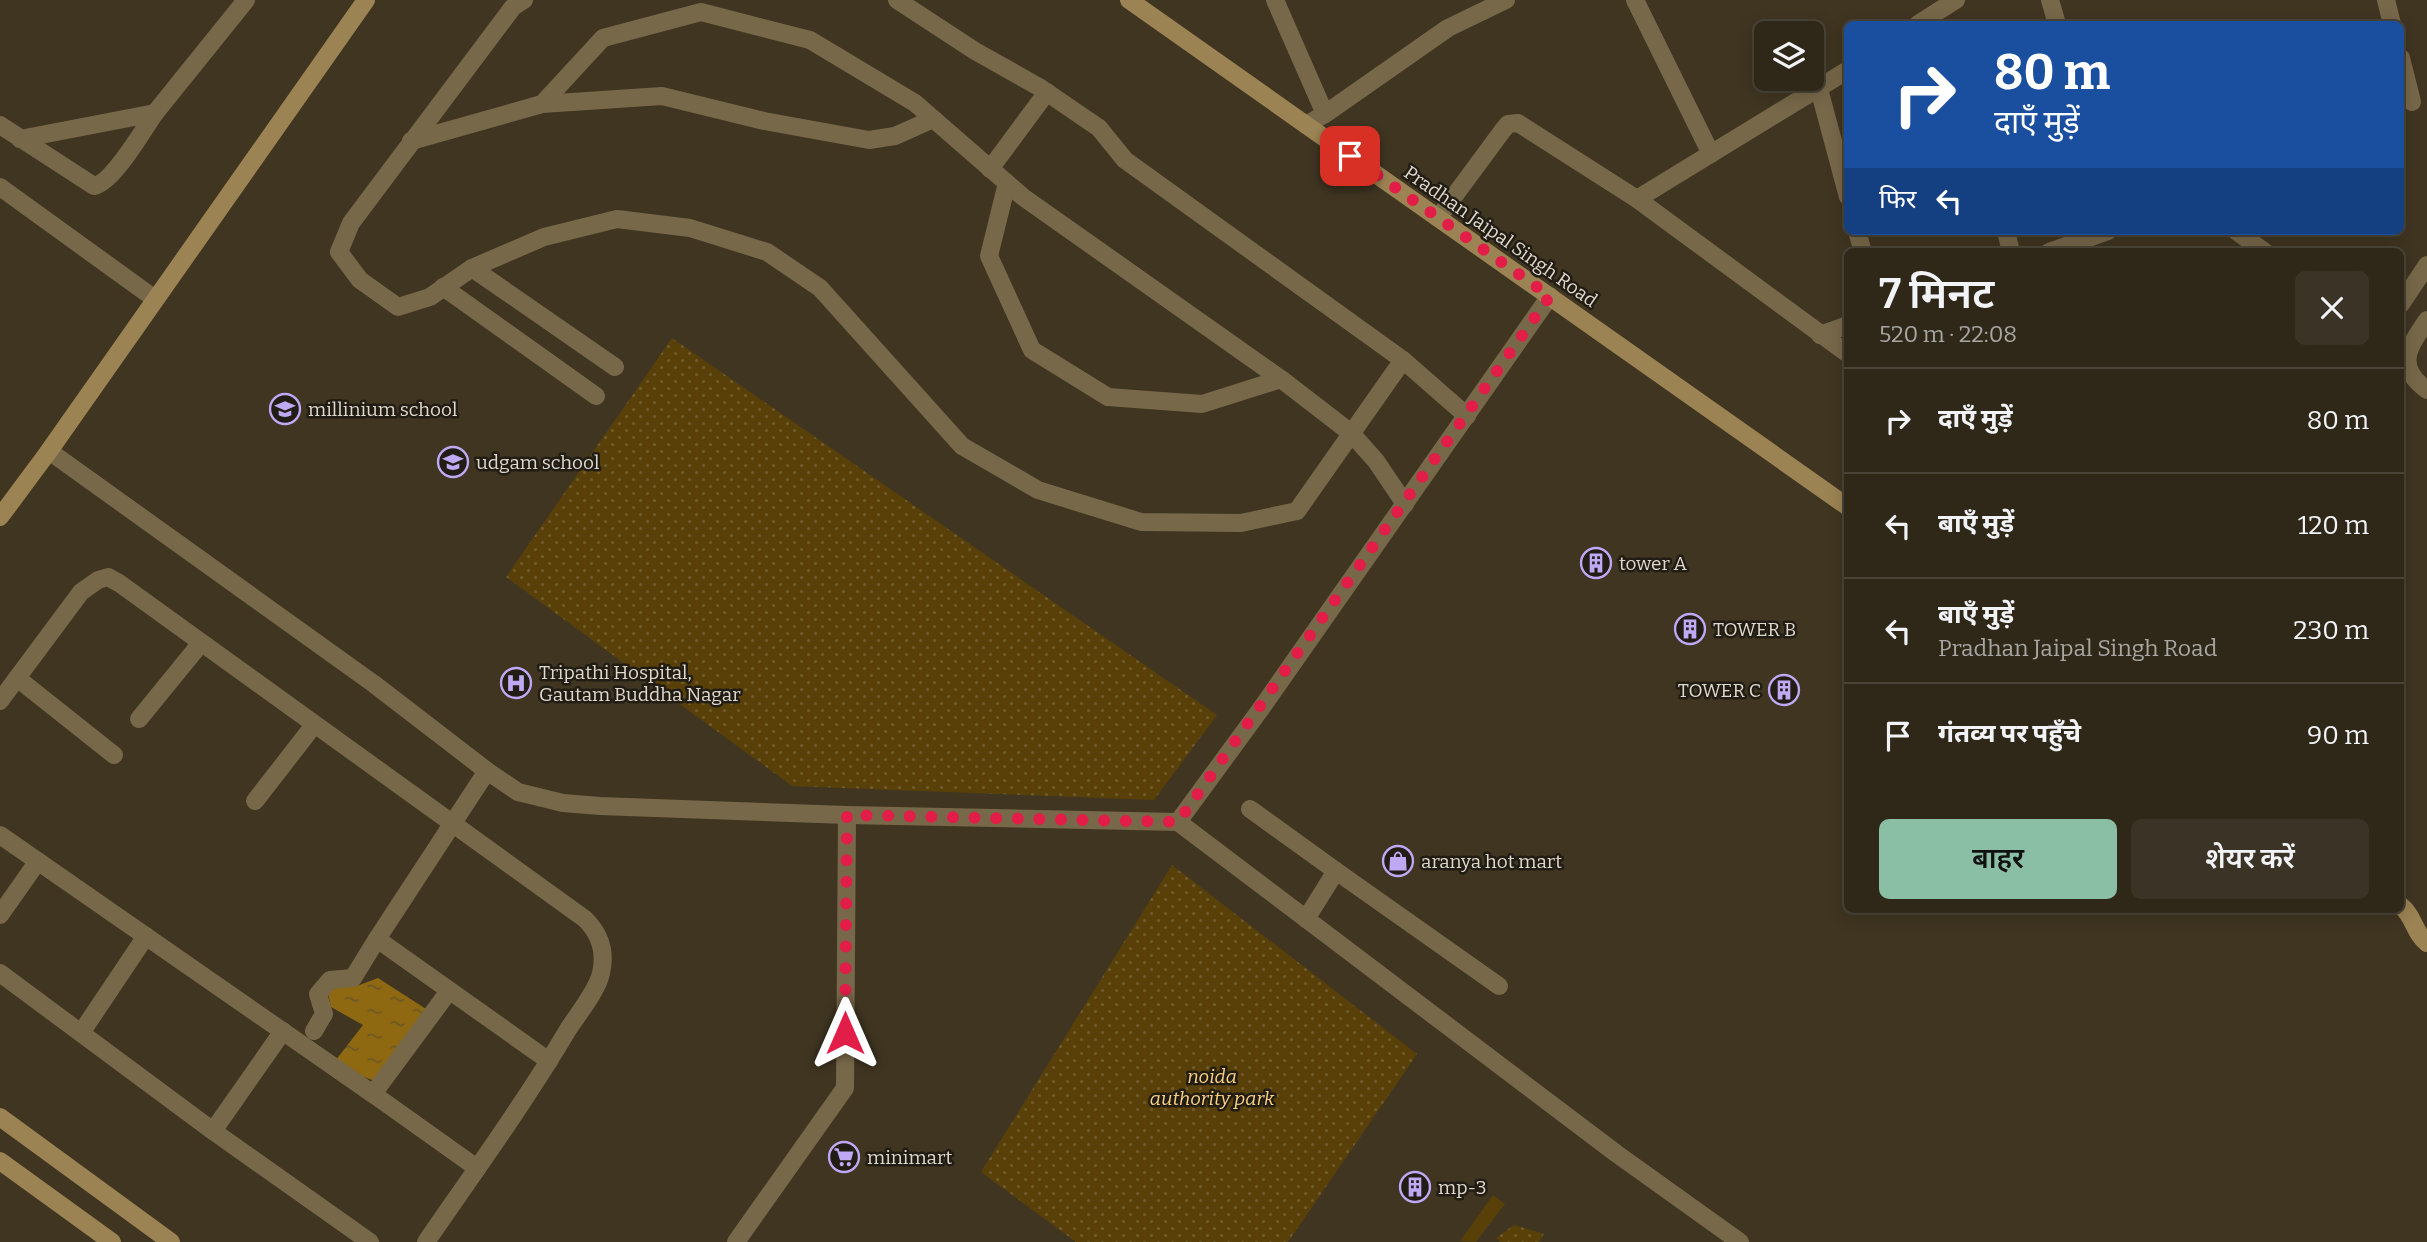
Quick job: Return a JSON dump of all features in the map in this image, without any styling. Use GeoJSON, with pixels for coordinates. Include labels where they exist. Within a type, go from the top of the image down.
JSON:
{"type":"FeatureCollection","features":[{"type":"Feature","properties":{"kind":"street"},"geometry":{"type":"LineString","coordinates":[[0,517],[49,452],[366,0]]}},
{"type":"Feature","properties":{"kind":"street"},"geometry":{"type":"LineString","coordinates":[[524,0],[513,7],[411,141],[351,223],[339,252],[360,280],[398,307],[430,297],[472,268],[544,237],[617,219],[690,228],[767,252],[820,288],[962,446],[1038,490],[1141,522],[1241,523],[1297,511],[1403,360]]}},
{"type":"Feature","properties":{"kind":"street"},"geometry":{"type":"LineString","coordinates":[[897,0],[975,51],[1047,92],[1099,128],[1125,160],[1403,360],[1467,416]]}},
{"type":"Feature","properties":{"kind":"street","name":"Pradhan Jaipal Singh Road"},"geometry":{"type":"LineString","coordinates":[[1129,0],[1844,504]]}},
{"type":"Feature","properties":{"kind":"street"},"geometry":{"type":"LineString","coordinates":[[1275,0],[1325,114]]}},
{"type":"Feature","properties":{"kind":"street"},"geometry":{"type":"LineString","coordinates":[[1306,125],[1448,28],[1506,0]]}},
{"type":"Feature","properties":{"kind":"street"},"geometry":{"type":"LineString","coordinates":[[1635,0],[1711,154]]}},
{"type":"Feature","properties":{"kind":"street"},"geometry":{"type":"LineString","coordinates":[[2050,0],[2056,21]]}},
{"type":"Feature","properties":{"kind":"street"},"geometry":{"type":"LineString","coordinates":[[2386,0],[2391,21]]}},
{"type":"Feature","properties":{"kind":"street"},"geometry":{"type":"LineString","coordinates":[[0,125],[94,186],[102,185],[238,3]]}},
{"type":"Feature","properties":{"kind":"street"},"geometry":{"type":"LineString","coordinates":[[1923,21],[1951,3],[1952,21]]}},
{"type":"Feature","properties":{"kind":"street"},"geometry":{"type":"LineString","coordinates":[[542,104],[603,38],[701,12],[810,40],[915,103],[1023,197],[1281,379],[1351,433],[1376,461],[1405,504]]}},
{"type":"Feature","properties":{"kind":"street"},"geometry":{"type":"LineString","coordinates":[[2404,69],[2413,102]]}},
{"type":"Feature","properties":{"kind":"street"},"geometry":{"type":"LineString","coordinates":[[1824,86],[1844,73]]}},
{"type":"Feature","properties":{"kind":"street"},"geometry":{"type":"LineString","coordinates":[[1637,199],[1816,91]]}},
{"type":"Feature","properties":{"kind":"street"},"geometry":{"type":"LineString","coordinates":[[1820,91],[1844,182]]}},
{"type":"Feature","properties":{"kind":"street"},"geometry":{"type":"LineString","coordinates":[[990,169],[1047,92]]}},
{"type":"Feature","properties":{"kind":"street"},"geometry":{"type":"LineString","coordinates":[[411,141],[542,104],[662,96],[764,121],[869,140],[895,136],[933,119]]}},
{"type":"Feature","properties":{"kind":"street"},"geometry":{"type":"LineString","coordinates":[[20,139],[155,113]]}},
{"type":"Feature","properties":{"kind":"street"},"geometry":{"type":"LineString","coordinates":[[1438,218],[1503,130],[1513,123],[1518,123],[1637,199],[1844,351]]}},
{"type":"Feature","properties":{"kind":"street"},"geometry":{"type":"LineString","coordinates":[[1007,183],[989,256],[1032,350],[1108,397],[1202,404],[1281,379]]}},
{"type":"Feature","properties":{"kind":"street"},"geometry":{"type":"LineString","coordinates":[[0,187],[155,299]]}},
{"type":"Feature","properties":{"kind":"street"},"geometry":{"type":"LineString","coordinates":[[2060,248],[2097,235]]}},
{"type":"Feature","properties":{"kind":"street"},"geometry":{"type":"LineString","coordinates":[[2241,235],[2259,248]]}},
{"type":"Feature","properties":{"kind":"street"},"geometry":{"type":"LineString","coordinates":[[2404,300],[2427,265]]}},
{"type":"Feature","properties":{"kind":"street"},"geometry":{"type":"LineString","coordinates":[[472,268],[615,367]]}},
{"type":"Feature","properties":{"kind":"street"},"geometry":{"type":"LineString","coordinates":[[443,287],[596,396]]}},
{"type":"Feature","properties":{"kind":"street"},"geometry":{"type":"LineString","coordinates":[[1178,822],[1550,296]]}},
{"type":"Feature","properties":{"kind":"street"},"geometry":{"type":"LineString","coordinates":[[2427,320],[2409,349],[2406,363],[2416,382],[2427,390]]}},
{"type":"Feature","properties":{"kind":"street"},"geometry":{"type":"LineString","coordinates":[[1820,335],[1844,326]]}},
{"type":"Feature","properties":{"kind":"street"},"geometry":{"type":"LineString","coordinates":[[49,452],[374,684],[518,792],[563,803],[847,815],[1178,822],[1616,1154],[1740,1242]]}},
{"type":"Feature","properties":{"kind":"street"},"geometry":{"type":"LineString","coordinates":[[0,701],[81,593],[108,577],[585,919],[595,929],[603,959],[601,976],[549,1061],[426,1242]]}},
{"type":"Feature","properties":{"kind":"street"},"geometry":{"type":"LineString","coordinates":[[139,719],[201,643]]}},
{"type":"Feature","properties":{"kind":"street"},"geometry":{"type":"LineString","coordinates":[[17,678],[114,755]]}},
{"type":"Feature","properties":{"kind":"street"},"geometry":{"type":"LineString","coordinates":[[255,800],[314,725]]}},
{"type":"Feature","properties":{"kind":"street"},"geometry":{"type":"LineString","coordinates":[[314,1031],[324,1014],[318,994],[330,980],[353,978],[487,771]]}},
{"type":"Feature","properties":{"kind":"street"},"geometry":{"type":"LineString","coordinates":[[1250,809],[1499,986]]}},
{"type":"Feature","properties":{"kind":"street"},"geometry":{"type":"LineString","coordinates":[[736,1242],[845,1088],[847,815]]}},
{"type":"Feature","properties":{"kind":"street"},"geometry":{"type":"LineString","coordinates":[[0,835],[477,1168]]}},
{"type":"Feature","properties":{"kind":"street"},"geometry":{"type":"LineString","coordinates":[[0,915],[38,861]]}},
{"type":"Feature","properties":{"kind":"street"},"geometry":{"type":"LineString","coordinates":[[1306,919],[1336,871]]}},
{"type":"Feature","properties":{"kind":"street"},"geometry":{"type":"LineString","coordinates":[[2413,910],[2419,937],[2427,943]]}},
{"type":"Feature","properties":{"kind":"street"},"geometry":{"type":"LineString","coordinates":[[80,1033],[146,936]]}},
{"type":"Feature","properties":{"kind":"street"},"geometry":{"type":"LineString","coordinates":[[377,939],[549,1061]]}},
{"type":"Feature","properties":{"kind":"street"},"geometry":{"type":"LineString","coordinates":[[0,973],[213,1131],[370,1242]]}},
{"type":"Feature","properties":{"kind":"street"},"geometry":{"type":"LineString","coordinates":[[373,1094],[449,990]]}},
{"type":"Feature","properties":{"kind":"street"},"geometry":{"type":"LineString","coordinates":[[213,1131],[283,1031]]}},
{"type":"Feature","properties":{"kind":"street"},"geometry":{"type":"LineString","coordinates":[[0,1117],[171,1242]]}},
{"type":"Feature","properties":{"kind":"street"},"geometry":{"type":"LineString","coordinates":[[0,1160],[113,1242]]}},
{"type":"Feature","properties":{"kind":"green space"},"geometry":{"type":"Polygon","coordinates":[[[672,338],[1217,715],[1154,800],[792,786],[506,577],[672,338]]]}},
{"type":"Feature","properties":{"kind":"green space","name":"noida authority park"},"geometry":{"type":"Polygon","coordinates":[[[1172,865],[1417,1054],[1288,1242],[1076,1242],[981,1172],[1172,865]]]}},
{"type":"Feature","properties":{"kind":"green space"},"geometry":{"type":"Polygon","coordinates":[[[1493,1195],[1505,1204],[1476,1242],[1460,1241],[1493,1195]]]}},
{"type":"Feature","properties":{"kind":"green space"},"geometry":{"type":"Polygon","coordinates":[[[1514,1225],[1544,1234],[1539,1242],[1500,1242],[1496,1238],[1514,1225]]]}},
{"type":"Feature","properties":{"kind":"water"},"geometry":{"type":"Polygon","coordinates":[[[378,978],[426,1009],[380,1083],[332,1065],[363,1025],[331,1007],[326,984],[357,986],[378,978]]]}},
{"type":"Feature","properties":{"kind":"place","name":"millinium school"},"geometry":{"type":"Point","coordinates":[285,409]}},
{"type":"Feature","properties":{"kind":"place","name":"udgam school"},"geometry":{"type":"Point","coordinates":[453,462]}},
{"type":"Feature","properties":{"kind":"place","name":"tower A"},"geometry":{"type":"Point","coordinates":[1596,563]}},
{"type":"Feature","properties":{"kind":"place","name":"TOWER B"},"geometry":{"type":"Point","coordinates":[1690,629]}},
{"type":"Feature","properties":{"kind":"place","name":"Tripathi Hospital, Gautam Buddha Nagar"},"geometry":{"type":"Point","coordinates":[516,683]}},
{"type":"Feature","properties":{"kind":"place","name":"TOWER C"},"geometry":{"type":"Point","coordinates":[1784,690]}},
{"type":"Feature","properties":{"kind":"place","name":"aranya hot mart"},"geometry":{"type":"Point","coordinates":[1398,861]}},
{"type":"Feature","properties":{"kind":"place","name":"minimart"},"geometry":{"type":"Point","coordinates":[844,1157]}},
{"type":"Feature","properties":{"kind":"place","name":"mp-3"},"geometry":{"type":"Point","coordinates":[1415,1187]}},
{"type":"Feature","properties":{"kind":"route"},"geometry":{"type":"LineString","coordinates":[[845,1033],[847,815],[1178,822],[1550,296],[1350,156]]}}]}
